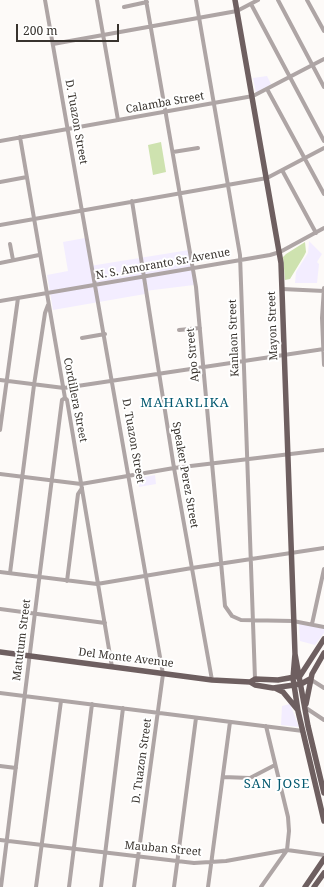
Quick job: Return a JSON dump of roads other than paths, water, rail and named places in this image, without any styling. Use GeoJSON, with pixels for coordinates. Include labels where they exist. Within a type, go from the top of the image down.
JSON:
{"type":"FeatureCollection","features":[{"type":"Feature","properties":{"kind":"main road","name":"Mayon Street"},"geometry":{"type":"LineString","coordinates":[[235,0],[280,252],[293,621],[296,662],[306,708]]}},
{"type":"Feature","properties":{"kind":"main road"},"geometry":{"type":"LineString","coordinates":[[300,676],[324,639]]}},
{"type":"Feature","properties":{"kind":"main road","name":"Del Monte Avenue"},"geometry":{"type":"LineString","coordinates":[[0,652],[212,680],[278,680],[300,676]]}},
{"type":"Feature","properties":{"kind":"main road"},"geometry":{"type":"LineString","coordinates":[[323,655],[310,679],[306,708],[308,726],[324,793]]}},
{"type":"Feature","properties":{"kind":"main road","name":"Mayon Street"},"geometry":{"type":"LineString","coordinates":[[296,662],[293,678],[298,711],[324,822]]}},
{"type":"Feature","properties":{"kind":"main road"},"geometry":{"type":"LineString","coordinates":[[278,680],[289,673],[296,662],[307,665]]}},
{"type":"Feature","properties":{"kind":"main road"},"geometry":{"type":"LineString","coordinates":[[301,684],[310,679]]}},
{"type":"Feature","properties":{"kind":"main road","name":"Del Monte Avenue"},"geometry":{"type":"LineString","coordinates":[[253,681],[255,685],[273,688],[301,684]]}},
{"type":"Feature","properties":{"kind":"main road"},"geometry":{"type":"LineString","coordinates":[[273,688],[283,692],[298,711]]}},
{"type":"Feature","properties":{"kind":"main road"},"geometry":{"type":"LineString","coordinates":[[305,887],[324,859]]}},
{"type":"Feature","properties":{"kind":"main road"},"geometry":{"type":"LineString","coordinates":[[314,887],[324,873]]}},
{"type":"Feature","properties":{"kind":"street"},"geometry":{"type":"LineString","coordinates":[[46,1],[52,0]]}},
{"type":"Feature","properties":{"kind":"street"},"geometry":{"type":"LineString","coordinates":[[97,0],[118,120]]}},
{"type":"Feature","properties":{"kind":"street","name":"Kanlaon Street"},"geometry":{"type":"LineString","coordinates":[[196,0],[241,259],[253,621],[253,681]]}},
{"type":"Feature","properties":{"kind":"street"},"geometry":{"type":"LineString","coordinates":[[53,44],[237,11],[258,0]]}},
{"type":"Feature","properties":{"kind":"street"},"geometry":{"type":"LineString","coordinates":[[278,0],[324,87]]}},
{"type":"Feature","properties":{"kind":"street"},"geometry":{"type":"LineString","coordinates":[[307,0],[324,31]]}},
{"type":"Feature","properties":{"kind":"street","name":"D. Tuazon Street"},"geometry":{"type":"LineString","coordinates":[[46,1],[163,674],[134,887]]}},
{"type":"Feature","properties":{"kind":"street"},"geometry":{"type":"LineString","coordinates":[[124,7],[146,1]]}},
{"type":"Feature","properties":{"kind":"street","name":"Apo Street"},"geometry":{"type":"LineString","coordinates":[[146,1],[193,267],[204,366],[225,606],[228,612],[236,619],[253,621],[293,621],[324,627]]}},
{"type":"Feature","properties":{"kind":"street"},"geometry":{"type":"LineString","coordinates":[[251,4],[324,141]]}},
{"type":"Feature","properties":{"kind":"street","name":"Calamba Street"},"geometry":{"type":"LineString","coordinates":[[0,141],[253,96],[324,59]]}},
{"type":"Feature","properties":{"kind":"street"},"geometry":{"type":"LineString","coordinates":[[267,89],[324,194]]}},
{"type":"Feature","properties":{"kind":"street","name":"Cordillera Street"},"geometry":{"type":"LineString","coordinates":[[20,137],[39,255],[65,398],[67,400],[112,667]]}},
{"type":"Feature","properties":{"kind":"street"},"geometry":{"type":"LineString","coordinates":[[172,152],[198,148]]}},
{"type":"Feature","properties":{"kind":"street"},"geometry":{"type":"LineString","coordinates":[[0,225],[83,209],[267,178],[324,148]]}},
{"type":"Feature","properties":{"kind":"street"},"geometry":{"type":"LineString","coordinates":[[282,170],[316,233]]}},
{"type":"Feature","properties":{"kind":"street"},"geometry":{"type":"LineString","coordinates":[[0,182],[27,177]]}},
{"type":"Feature","properties":{"kind":"street","name":"Speaker Perez Street"},"geometry":{"type":"LineString","coordinates":[[132,201],[174,468],[212,680]]}},
{"type":"Feature","properties":{"kind":"street","name":"N. S. Amoranto Sr. Avenue"},"geometry":{"type":"LineString","coordinates":[[0,301],[280,252],[324,228]]}},
{"type":"Feature","properties":{"kind":"street"},"geometry":{"type":"LineString","coordinates":[[10,244],[13,260]]}},
{"type":"Feature","properties":{"kind":"street"},"geometry":{"type":"LineString","coordinates":[[0,263],[39,255]]}},
{"type":"Feature","properties":{"kind":"street"},"geometry":{"type":"LineString","coordinates":[[282,289],[324,290],[324,365]]}},
{"type":"Feature","properties":{"kind":"street"},"geometry":{"type":"LineString","coordinates":[[0,430],[18,298]]}},
{"type":"Feature","properties":{"kind":"street"},"geometry":{"type":"LineString","coordinates":[[10,573],[34,385],[45,313],[48,304]]}},
{"type":"Feature","properties":{"kind":"street"},"geometry":{"type":"LineString","coordinates":[[179,330],[200,328]]}},
{"type":"Feature","properties":{"kind":"street"},"geometry":{"type":"LineString","coordinates":[[82,338],[105,334]]}},
{"type":"Feature","properties":{"kind":"street"},"geometry":{"type":"LineString","coordinates":[[0,380],[64,388],[113,382],[159,373],[324,349]]}},
{"type":"Feature","properties":{"kind":"street","name":"Matutum Street"},"geometry":{"type":"LineString","coordinates":[[1,887],[62,400],[65,398]]}},
{"type":"Feature","properties":{"kind":"street"},"geometry":{"type":"LineString","coordinates":[[0,474],[52,480],[82,486],[129,475],[174,468],[287,453],[324,450]]}},
{"type":"Feature","properties":{"kind":"street"},"geometry":{"type":"LineString","coordinates":[[67,581],[78,494],[82,486]]}},
{"type":"Feature","properties":{"kind":"street"},"geometry":{"type":"LineString","coordinates":[[0,572],[97,584],[324,548]]}},
{"type":"Feature","properties":{"kind":"street"},"geometry":{"type":"LineString","coordinates":[[312,624],[324,569]]}},
{"type":"Feature","properties":{"kind":"street"},"geometry":{"type":"LineString","coordinates":[[0,609],[105,624]]}},
{"type":"Feature","properties":{"kind":"street"},"geometry":{"type":"LineString","coordinates":[[310,679],[324,688]]}},
{"type":"Feature","properties":{"kind":"street"},"geometry":{"type":"LineString","coordinates":[[0,693],[303,731]]}},
{"type":"Feature","properties":{"kind":"street"},"geometry":{"type":"LineString","coordinates":[[36,887],[61,700]]}},
{"type":"Feature","properties":{"kind":"street"},"geometry":{"type":"LineString","coordinates":[[69,887],[92,704]]}},
{"type":"Feature","properties":{"kind":"street"},"geometry":{"type":"LineString","coordinates":[[101,887],[123,708]]}},
{"type":"Feature","properties":{"kind":"street"},"geometry":{"type":"LineString","coordinates":[[306,708],[324,720]]}},
{"type":"Feature","properties":{"kind":"street"},"geometry":{"type":"LineString","coordinates":[[174,887],[196,718]]}},
{"type":"Feature","properties":{"kind":"street"},"geometry":{"type":"LineString","coordinates":[[208,887],[230,722]]}},
{"type":"Feature","properties":{"kind":"street"},"geometry":{"type":"LineString","coordinates":[[261,887],[287,850],[288,817],[266,726]]}},
{"type":"Feature","properties":{"kind":"street"},"geometry":{"type":"LineString","coordinates":[[223,777],[250,778],[275,765]]}},
{"type":"Feature","properties":{"kind":"street"},"geometry":{"type":"LineString","coordinates":[[0,766],[16,768]]}},
{"type":"Feature","properties":{"kind":"street","name":"Mauban Street"},"geometry":{"type":"LineString","coordinates":[[0,840],[177,862],[211,862],[287,850],[324,855]]}},
{"type":"Feature","properties":{"kind":"district","name":"MAHARLIKA"},"geometry":{"type":"Point","coordinates":[185,403]}},
{"type":"Feature","properties":{"kind":"district","name":"SAN JOSE"},"geometry":{"type":"Point","coordinates":[277,784]}}]}
